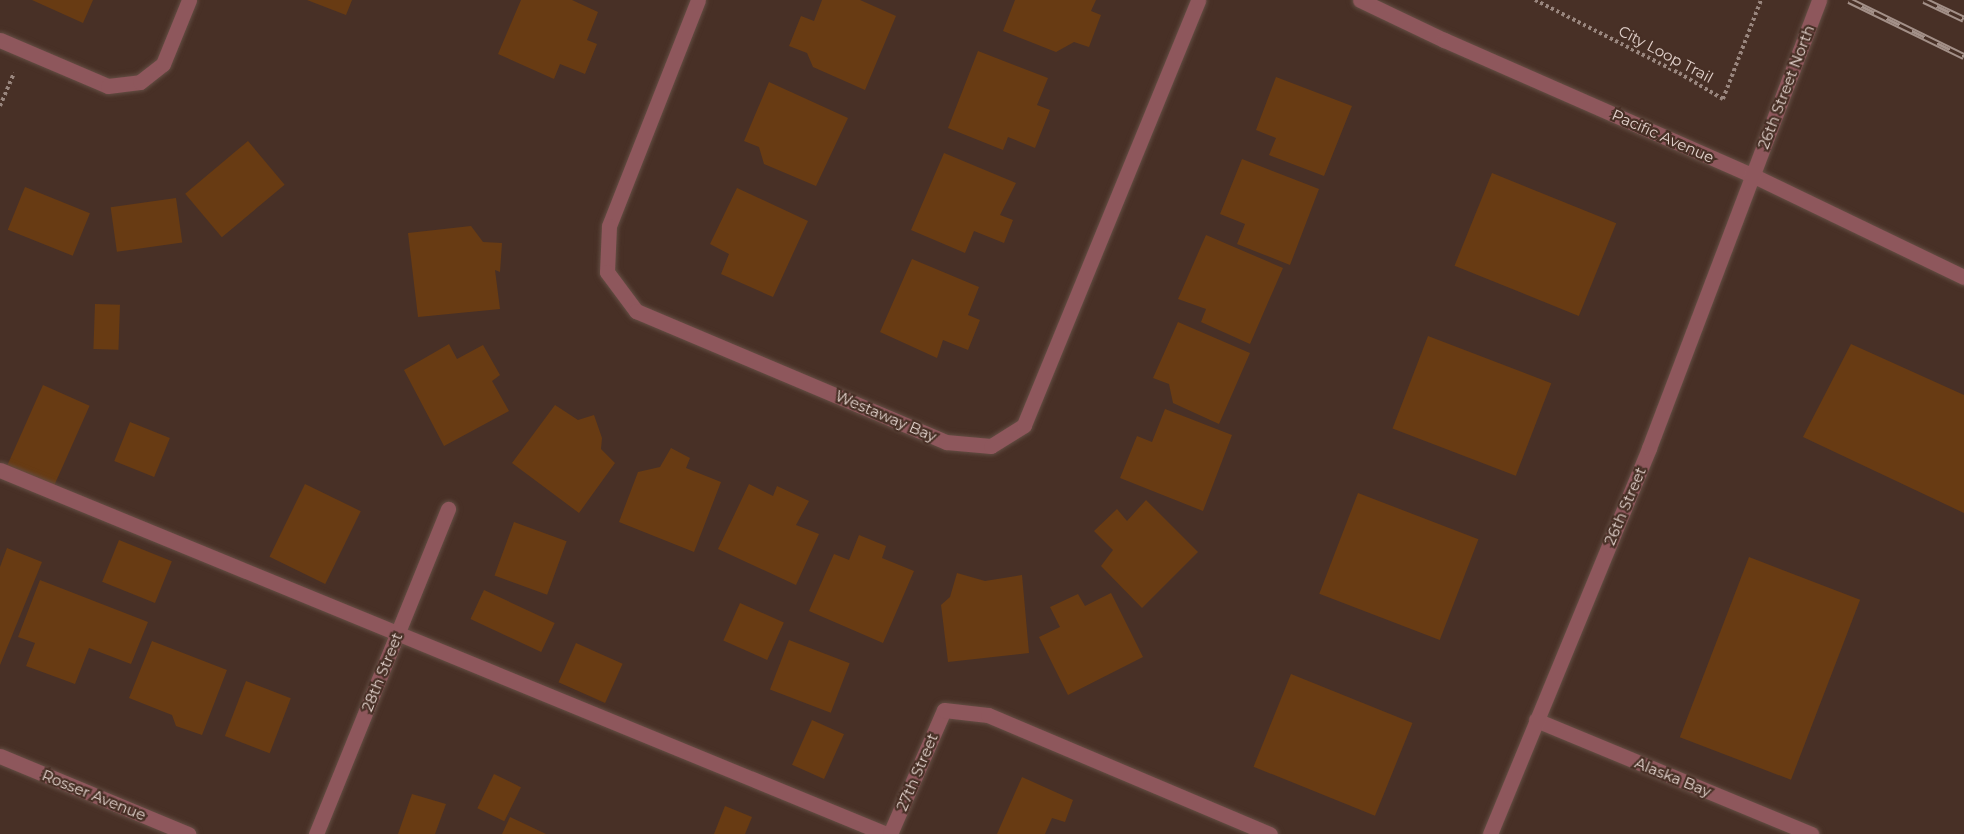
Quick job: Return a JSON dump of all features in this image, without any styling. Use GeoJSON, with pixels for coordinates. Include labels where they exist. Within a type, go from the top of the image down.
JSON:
{"type":"FeatureCollection","features":[{"type":"Feature","properties":{"kind":"street"},"geometry":{"type":"LineString","coordinates":[[0,40],[108,86],[140,82],[163,64],[189,0]]}},
{"type":"Feature","properties":{"kind":"street","name":"Westaway Bay"},"geometry":{"type":"LineString","coordinates":[[698,0],[609,226],[607,272],[636,311],[946,442],[991,446],[1024,425],[1198,0]]}},
{"type":"Feature","properties":{"kind":"street","name":"Pacific Avenue"},"geometry":{"type":"LineString","coordinates":[[1360,0],[1444,40],[1752,175],[1964,277]]}},
{"type":"Feature","properties":{"kind":"street","name":"26th Street North"},"geometry":{"type":"LineString","coordinates":[[1752,175],[1819,0]]}},
{"type":"Feature","properties":{"kind":"street","name":"26th Street"},"geometry":{"type":"LineString","coordinates":[[1490,834],[1649,448],[1752,175]]}},
{"type":"Feature","properties":{"kind":"street"},"geometry":{"type":"LineString","coordinates":[[0,470],[397,635],[888,834]]}},
{"type":"Feature","properties":{"kind":"street","name":"28th Street"},"geometry":{"type":"LineString","coordinates":[[316,834],[448,509]]}},
{"type":"Feature","properties":{"kind":"street","name":"27th Street"},"geometry":{"type":"LineString","coordinates":[[888,834],[944,710],[988,715],[1270,834]]}},
{"type":"Feature","properties":{"kind":"street","name":"Alaska Bay"},"geometry":{"type":"LineString","coordinates":[[1536,720],[1810,834]]}},
{"type":"Feature","properties":{"kind":"street","name":"Rosser Avenue"},"geometry":{"type":"LineString","coordinates":[[0,756],[188,834]]}},
{"type":"Feature","properties":{"kind":"path","name":"City Loop Trail"},"geometry":{"type":"LineString","coordinates":[[1535,0],[1679,73],[1723,99],[1761,0]]}},
{"type":"Feature","properties":{"kind":"path"},"geometry":{"type":"LineString","coordinates":[[0,106],[24,50]]}},
{"type":"Feature","properties":{"kind":"building"},"geometry":{"type":"Polygon","coordinates":[[[32,0],[93,0],[83,23],[32,0]]]}},
{"type":"Feature","properties":{"kind":"building"},"geometry":{"type":"Polygon","coordinates":[[[307,0],[352,0],[346,15],[307,0]]]}},
{"type":"Feature","properties":{"kind":"building"},"geometry":{"type":"Polygon","coordinates":[[[521,0],[572,0],[598,12],[587,40],[597,44],[585,74],[560,64],[554,79],[498,54],[521,0]]]}},
{"type":"Feature","properties":{"kind":"building"},"geometry":{"type":"Polygon","coordinates":[[[822,0],[860,0],[896,16],[865,90],[813,67],[807,53],[789,46],[801,16],[814,21],[822,0]]]}},
{"type":"Feature","properties":{"kind":"building"},"geometry":{"type":"Polygon","coordinates":[[[1015,0],[1096,0],[1091,11],[1101,15],[1089,47],[1074,42],[1056,52],[1003,31],[1015,0]]]}},
{"type":"Feature","properties":{"kind":"building"},"geometry":{"type":"Polygon","coordinates":[[[978,51],[1048,78],[1037,105],[1050,110],[1035,148],[1008,137],[1003,150],[948,128],[978,51]]]}},
{"type":"Feature","properties":{"kind":"building"},"geometry":{"type":"Polygon","coordinates":[[[1276,77],[1352,106],[1324,176],[1269,155],[1276,138],[1256,130],[1276,77]]]}},
{"type":"Feature","properties":{"kind":"building"},"geometry":{"type":"Polygon","coordinates":[[[769,82],[848,118],[816,186],[764,164],[759,147],[744,141],[769,82]]]}},
{"type":"Feature","properties":{"kind":"building"},"geometry":{"type":"Polygon","coordinates":[[[248,141],[285,185],[222,237],[185,194],[248,141]]]}},
{"type":"Feature","properties":{"kind":"building"},"geometry":{"type":"Polygon","coordinates":[[[944,153],[1016,183],[1000,215],[1013,220],[1004,243],[974,231],[965,253],[911,230],[944,153]]]}},
{"type":"Feature","properties":{"kind":"building"},"geometry":{"type":"Polygon","coordinates":[[[1242,159],[1319,189],[1290,265],[1237,244],[1245,224],[1220,214],[1242,159]]]}},
{"type":"Feature","properties":{"kind":"building"},"geometry":{"type":"Polygon","coordinates":[[[1492,173],[1616,223],[1579,316],[1455,266],[1492,173]]]}},
{"type":"Feature","properties":{"kind":"building"},"geometry":{"type":"Polygon","coordinates":[[[25,187],[90,213],[73,256],[8,230],[25,187]]]}},
{"type":"Feature","properties":{"kind":"building"},"geometry":{"type":"Polygon","coordinates":[[[737,188],[808,221],[773,297],[721,274],[729,254],[710,244],[737,188]]]}},
{"type":"Feature","properties":{"kind":"building"},"geometry":{"type":"Polygon","coordinates":[[[176,198],[182,243],[117,252],[111,207],[176,198]]]}},
{"type":"Feature","properties":{"kind":"building"},"geometry":{"type":"Polygon","coordinates":[[[471,226],[483,242],[502,243],[500,272],[495,270],[500,309],[418,317],[408,233],[471,226]]]}},
{"type":"Feature","properties":{"kind":"building"},"geometry":{"type":"Polygon","coordinates":[[[1206,235],[1283,268],[1250,344],[1201,322],[1206,309],[1178,299],[1206,235]]]}},
{"type":"Feature","properties":{"kind":"building"},"geometry":{"type":"Polygon","coordinates":[[[912,259],[979,287],[968,315],[980,320],[968,350],[943,340],[937,358],[880,332],[912,259]]]}},
{"type":"Feature","properties":{"kind":"building"},"geometry":{"type":"Polygon","coordinates":[[[95,304],[120,305],[118,350],[93,349],[95,304]]]}},
{"type":"Feature","properties":{"kind":"building"},"geometry":{"type":"Polygon","coordinates":[[[1178,322],[1250,353],[1219,424],[1173,403],[1169,384],[1153,378],[1178,322]]]}},
{"type":"Feature","properties":{"kind":"building"},"geometry":{"type":"Polygon","coordinates":[[[1428,336],[1551,383],[1516,476],[1393,428],[1428,336]]]}},
{"type":"Feature","properties":{"kind":"building"},"geometry":{"type":"Polygon","coordinates":[[[449,344],[457,359],[483,345],[500,375],[492,381],[509,411],[444,446],[404,370],[449,344]]]}},
{"type":"Feature","properties":{"kind":"building"},"geometry":{"type":"Polygon","coordinates":[[[1851,344],[1964,395],[1964,513],[1803,437],[1851,344]]]}},
{"type":"Feature","properties":{"kind":"building"},"geometry":{"type":"Polygon","coordinates":[[[43,385],[90,406],[53,489],[6,468],[43,385]]]}},
{"type":"Feature","properties":{"kind":"building"},"geometry":{"type":"Polygon","coordinates":[[[555,405],[578,420],[594,415],[602,438],[601,449],[615,463],[579,513],[512,463],[555,405]]]}},
{"type":"Feature","properties":{"kind":"building"},"geometry":{"type":"Polygon","coordinates":[[[1165,409],[1232,435],[1203,511],[1120,478],[1137,436],[1152,442],[1165,409]]]}},
{"type":"Feature","properties":{"kind":"building"},"geometry":{"type":"Polygon","coordinates":[[[130,422],[170,438],[154,477],[114,461],[130,422]]]}},
{"type":"Feature","properties":{"kind":"building"},"geometry":{"type":"Polygon","coordinates":[[[671,448],[690,458],[686,468],[721,482],[694,552],[619,522],[638,472],[660,467],[671,448]]]}},
{"type":"Feature","properties":{"kind":"building"},"geometry":{"type":"Polygon","coordinates":[[[305,484],[361,511],[325,584],[269,557],[305,484]]]}},
{"type":"Feature","properties":{"kind":"building"},"geometry":{"type":"Polygon","coordinates":[[[749,484],[773,496],[777,486],[809,501],[796,525],[819,534],[796,585],[718,549],[749,484]]]}},
{"type":"Feature","properties":{"kind":"building"},"geometry":{"type":"Polygon","coordinates":[[[1358,493],[1478,539],[1440,640],[1319,594],[1358,493]]]}},
{"type":"Feature","properties":{"kind":"building"},"geometry":{"type":"Polygon","coordinates":[[[1146,500],[1198,552],[1142,608],[1101,566],[1113,550],[1094,531],[1117,509],[1127,521],[1146,500]]]}},
{"type":"Feature","properties":{"kind":"building"},"geometry":{"type":"Polygon","coordinates":[[[514,522],[567,541],[547,595],[495,576],[514,522]]]}},
{"type":"Feature","properties":{"kind":"building"},"geometry":{"type":"Polygon","coordinates":[[[859,535],[886,546],[882,558],[914,571],[883,643],[809,611],[834,554],[849,560],[859,535]]]}},
{"type":"Feature","properties":{"kind":"building"},"geometry":{"type":"Polygon","coordinates":[[[119,540],[172,561],[155,603],[102,582],[119,540]]]}},
{"type":"Feature","properties":{"kind":"building"},"geometry":{"type":"Polygon","coordinates":[[[7,548],[42,562],[0,665],[0,567],[7,548]]]}},
{"type":"Feature","properties":{"kind":"building"},"geometry":{"type":"Polygon","coordinates":[[[1749,557],[1860,600],[1791,780],[1680,737],[1749,557]]]}},
{"type":"Feature","properties":{"kind":"building"},"geometry":{"type":"Polygon","coordinates":[[[957,573],[985,581],[1022,575],[1029,653],[948,662],[941,605],[950,597],[957,573]]]}},
{"type":"Feature","properties":{"kind":"building"},"geometry":{"type":"Polygon","coordinates":[[[40,580],[148,622],[131,664],[89,648],[75,684],[26,666],[35,643],[18,637],[40,580]]]}},
{"type":"Feature","properties":{"kind":"building"},"geometry":{"type":"Polygon","coordinates":[[[484,590],[555,623],[541,652],[470,619],[484,590]]]}},
{"type":"Feature","properties":{"kind":"building"},"geometry":{"type":"Polygon","coordinates":[[[1111,593],[1143,657],[1068,695],[1039,637],[1060,627],[1050,607],[1078,594],[1085,606],[1111,593]]]}},
{"type":"Feature","properties":{"kind":"building"},"geometry":{"type":"Polygon","coordinates":[[[740,603],[784,623],[767,660],[723,640],[740,603]]]}},
{"type":"Feature","properties":{"kind":"building"},"geometry":{"type":"Polygon","coordinates":[[[789,640],[850,663],[831,713],[770,689],[789,640]]]}},
{"type":"Feature","properties":{"kind":"building"},"geometry":{"type":"Polygon","coordinates":[[[152,641],[227,670],[202,735],[176,726],[172,715],[129,698],[152,641]]]}},
{"type":"Feature","properties":{"kind":"building"},"geometry":{"type":"Polygon","coordinates":[[[576,643],[623,664],[605,703],[559,682],[576,643]]]}},
{"type":"Feature","properties":{"kind":"building"},"geometry":{"type":"Polygon","coordinates":[[[1291,674],[1412,723],[1375,816],[1254,767],[1291,674]]]}},
{"type":"Feature","properties":{"kind":"building"},"geometry":{"type":"Polygon","coordinates":[[[246,681],[291,698],[270,753],[225,736],[246,681]]]}},
{"type":"Feature","properties":{"kind":"building"},"geometry":{"type":"Polygon","coordinates":[[[812,720],[844,734],[824,779],[792,765],[812,720]]]}},
{"type":"Feature","properties":{"kind":"building"},"geometry":{"type":"Polygon","coordinates":[[[494,774],[521,787],[504,821],[477,808],[494,774]]]}},
{"type":"Feature","properties":{"kind":"building"},"geometry":{"type":"Polygon","coordinates":[[[1022,777],[1073,800],[1065,822],[1052,818],[1045,834],[997,834],[1022,777]]]}},
{"type":"Feature","properties":{"kind":"building"},"geometry":{"type":"Polygon","coordinates":[[[412,794],[446,804],[435,834],[398,834],[412,794]]]}},
{"type":"Feature","properties":{"kind":"building"},"geometry":{"type":"Polygon","coordinates":[[[725,806],[752,817],[745,834],[714,834],[725,806]]]}},
{"type":"Feature","properties":{"kind":"building"},"geometry":{"type":"Polygon","coordinates":[[[510,817],[546,834],[502,834],[510,817]]]}},
{"type":"Feature","properties":{"kind":"railway"},"geometry":{"type":"LineString","coordinates":[[1849,0],[1964,56]]}},
{"type":"Feature","properties":{"kind":"railway"},"geometry":{"type":"LineString","coordinates":[[1924,0],[1964,19]]}}]}
